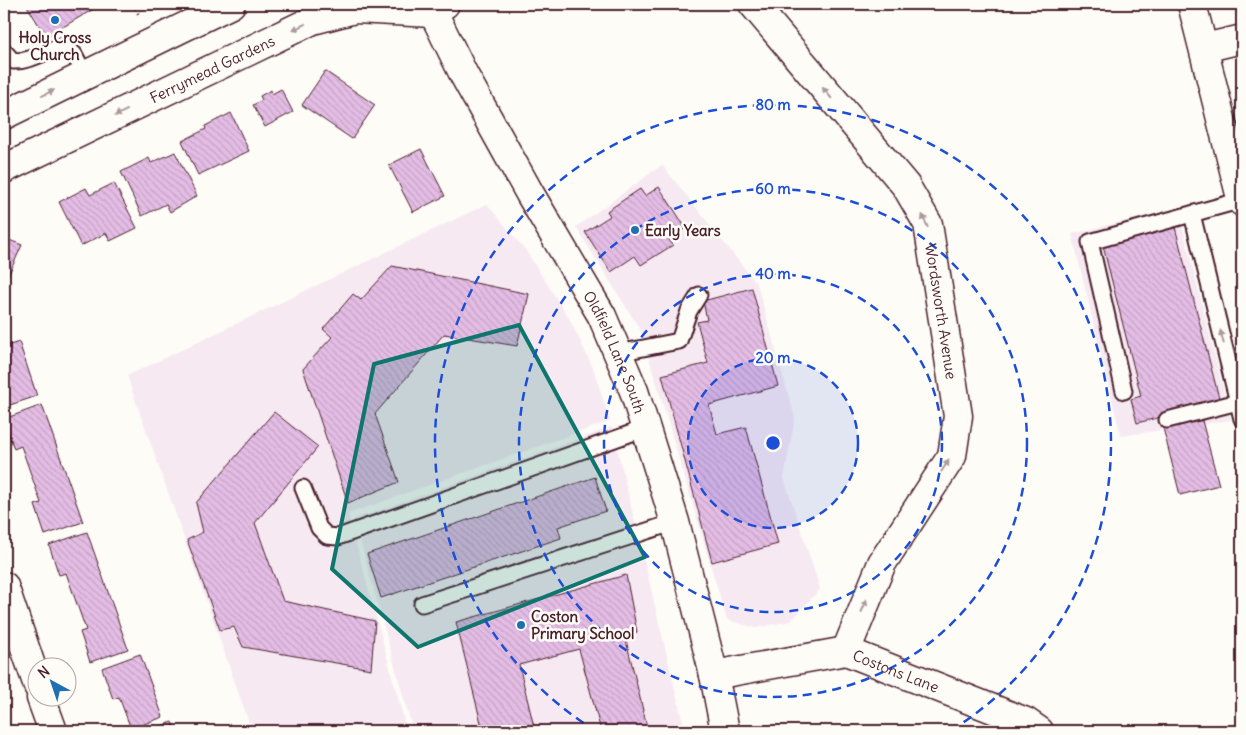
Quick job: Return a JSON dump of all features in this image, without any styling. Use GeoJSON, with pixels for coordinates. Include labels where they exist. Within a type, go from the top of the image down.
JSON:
{"type":"FeatureCollection","features":[{"type":"Feature","properties":{"kind":"street"},"geometry":{"type":"LineString","coordinates":[[4,115],[230,4]]}},
{"type":"Feature","properties":{"kind":"street","name":"Wordsworth Avenue"},"geometry":{"type":"LineString","coordinates":[[753,4],[906,186],[928,224],[958,416],[952,456],[882,563],[846,652]]}},
{"type":"Feature","properties":{"kind":"street"},"geometry":{"type":"LineString","coordinates":[[1192,4],[1242,201]]}},
{"type":"Feature","properties":{"kind":"street","name":"Ferrymead Gardens"},"geometry":{"type":"LineString","coordinates":[[4,169],[313,20],[355,9],[435,7]]}},
{"type":"Feature","properties":{"kind":"street","name":"Oldfield Lane South"},"geometry":{"type":"LineString","coordinates":[[435,7],[464,75],[530,194],[602,316],[634,391],[675,522],[714,675],[724,731]]}},
{"type":"Feature","properties":{"kind":"street"},"geometry":{"type":"LineString","coordinates":[[1204,48],[1242,39]]}},
{"type":"Feature","properties":{"kind":"street"},"geometry":{"type":"LineString","coordinates":[[4,586],[28,658]]}},
{"type":"Feature","properties":{"kind":"street","name":"Costons Lane"},"geometry":{"type":"LineString","coordinates":[[714,675],[846,652],[1026,722],[1039,731]]}},
{"type":"Feature","properties":{"kind":"street"},"geometry":{"type":"LineString","coordinates":[[45,708],[53,731]]}},
{"type":"Feature","properties":{"kind":"lane"},"geometry":{"type":"LineString","coordinates":[[4,51],[13,61],[23,62],[64,45],[74,54],[85,75]]}},
{"type":"Feature","properties":{"kind":"lane"},"geometry":{"type":"LineString","coordinates":[[1124,391],[1090,242],[1242,201]]}},
{"type":"Feature","properties":{"kind":"lane"},"geometry":{"type":"LineString","coordinates":[[1192,214],[1240,401],[1242,419]]}},
{"type":"Feature","properties":{"kind":"lane"},"geometry":{"type":"LineString","coordinates":[[618,353],[679,341],[689,311],[699,295]]}},
{"type":"Feature","properties":{"kind":"lane"},"geometry":{"type":"LineString","coordinates":[[1167,420],[1240,401]]}},
{"type":"Feature","properties":{"kind":"lane"},"geometry":{"type":"LineString","coordinates":[[303,488],[319,528],[327,536],[338,537],[646,428]]}},
{"type":"Feature","properties":{"kind":"lane"},"geometry":{"type":"LineString","coordinates":[[422,604],[675,522]]}},
{"type":"Feature","properties":{"kind":"highlighted area"},"geometry":{"type":"Polygon","coordinates":[[[519,325],[645,557],[418,647],[332,569],[374,364],[519,325]]]}},
{"type":"Feature","properties":{"kind":"shaded area"},"geometry":{"type":"Polygon","coordinates":[[[662,165],[757,284],[795,418],[784,478],[820,589],[791,621],[756,628],[727,620],[641,331],[576,227],[662,165]]]}},
{"type":"Feature","properties":{"kind":"shaded area"},"geometry":{"type":"Polygon","coordinates":[[[487,204],[526,251],[570,320],[593,368],[610,421],[348,514],[407,731],[252,731],[127,376],[487,204]]]}},
{"type":"Feature","properties":{"kind":"shaded area"},"geometry":{"type":"Polygon","coordinates":[[[1178,208],[1231,420],[1121,436],[1072,234],[1178,208]]]}},
{"type":"Feature","properties":{"kind":"shaded area","name":"Coston Primary School"},"geometry":{"type":"Polygon","coordinates":[[[612,427],[685,731],[413,731],[354,519],[612,427]]]}},
{"type":"Feature","properties":{"kind":"building","name":"Holy Cross Church"},"geometry":{"type":"Polygon","coordinates":[[[26,4],[102,4],[46,37],[26,4]]]}},
{"type":"Feature","properties":{"kind":"building"},"geometry":{"type":"Polygon","coordinates":[[[325,71],[375,105],[352,139],[302,105],[325,71]]]}},
{"type":"Feature","properties":{"kind":"building"},"geometry":{"type":"Polygon","coordinates":[[[281,89],[293,112],[265,127],[253,105],[262,100],[260,96],[271,90],[272,94],[281,89]]]}},
{"type":"Feature","properties":{"kind":"building"},"geometry":{"type":"Polygon","coordinates":[[[231,113],[249,151],[198,175],[182,141],[206,129],[205,126],[231,113]]]}},
{"type":"Feature","properties":{"kind":"building"},"geometry":{"type":"Polygon","coordinates":[[[421,149],[445,196],[413,212],[389,165],[421,149]]]}},
{"type":"Feature","properties":{"kind":"building"},"geometry":{"type":"Polygon","coordinates":[[[175,152],[197,196],[170,212],[166,204],[142,216],[121,172],[149,158],[151,163],[175,152]]]}},
{"type":"Feature","properties":{"kind":"building"},"geometry":{"type":"Polygon","coordinates":[[[114,183],[137,228],[110,241],[106,233],[81,246],[59,202],[86,188],[90,195],[114,183]]]}},
{"type":"Feature","properties":{"kind":"building","name":"Early Years"},"geometry":{"type":"Polygon","coordinates":[[[659,187],[686,228],[668,238],[673,245],[641,265],[635,256],[611,272],[585,232],[610,216],[607,211],[640,189],[645,196],[659,187]]]}},
{"type":"Feature","properties":{"kind":"building"},"geometry":{"type":"Polygon","coordinates":[[[1175,227],[1220,402],[1137,423],[1131,399],[1141,396],[1103,246],[1175,227]]]}},
{"type":"Feature","properties":{"kind":"building"},"geometry":{"type":"Polygon","coordinates":[[[4,238],[22,245],[4,285],[4,238]]]}},
{"type":"Feature","properties":{"kind":"building"},"geometry":{"type":"Polygon","coordinates":[[[392,266],[529,294],[517,346],[444,334],[375,414],[399,482],[348,503],[303,369],[332,337],[323,329],[353,294],[361,300],[392,266]]]}},
{"type":"Feature","properties":{"kind":"building"},"geometry":{"type":"Polygon","coordinates":[[[752,288],[778,386],[709,405],[717,434],[746,427],[778,544],[712,562],[662,375],[708,363],[697,322],[707,320],[703,301],[752,288]]]}},
{"type":"Feature","properties":{"kind":"building"},"geometry":{"type":"Polygon","coordinates":[[[19,342],[37,396],[4,407],[4,347],[19,342]]]}},
{"type":"Feature","properties":{"kind":"building"},"geometry":{"type":"Polygon","coordinates":[[[42,405],[83,522],[45,535],[35,505],[41,503],[21,446],[14,449],[4,419],[42,405]]]}},
{"type":"Feature","properties":{"kind":"building"},"geometry":{"type":"Polygon","coordinates":[[[274,412],[318,447],[255,523],[283,601],[375,621],[371,669],[243,647],[234,627],[220,630],[187,540],[203,532],[196,503],[274,412]]]}},
{"type":"Feature","properties":{"kind":"building"},"geometry":{"type":"Polygon","coordinates":[[[1201,417],[1219,485],[1180,495],[1163,428],[1201,417]]]}},
{"type":"Feature","properties":{"kind":"building"},"geometry":{"type":"Polygon","coordinates":[[[595,477],[606,511],[558,527],[561,538],[381,598],[367,554],[595,477]]]}},
{"type":"Feature","properties":{"kind":"building"},"geometry":{"type":"Polygon","coordinates":[[[87,532],[128,649],[90,662],[80,632],[86,630],[66,573],[59,575],[49,545],[87,532]]]}},
{"type":"Feature","properties":{"kind":"building"},"geometry":{"type":"Polygon","coordinates":[[[626,575],[637,632],[625,636],[648,731],[601,731],[579,649],[519,665],[535,731],[483,731],[456,622],[626,575]]]}},
{"type":"Feature","properties":{"kind":"building"},"geometry":{"type":"Polygon","coordinates":[[[140,654],[163,717],[131,729],[119,697],[113,699],[102,668],[140,654]]]}},
{"type":"Feature","properties":{"kind":"building"},"geometry":{"type":"Polygon","coordinates":[[[172,722],[176,731],[147,731],[172,722]]]}},
{"type":"Feature","properties":{"kind":"place","name":"Holy Cross Church"},"geometry":{"type":"Point","coordinates":[55,20]}},
{"type":"Feature","properties":{"kind":"place","name":"Early Years"},"geometry":{"type":"Point","coordinates":[635,230]}},
{"type":"Feature","properties":{"kind":"place","name":"Coston Primary School"},"geometry":{"type":"Point","coordinates":[521,625]}}]}
